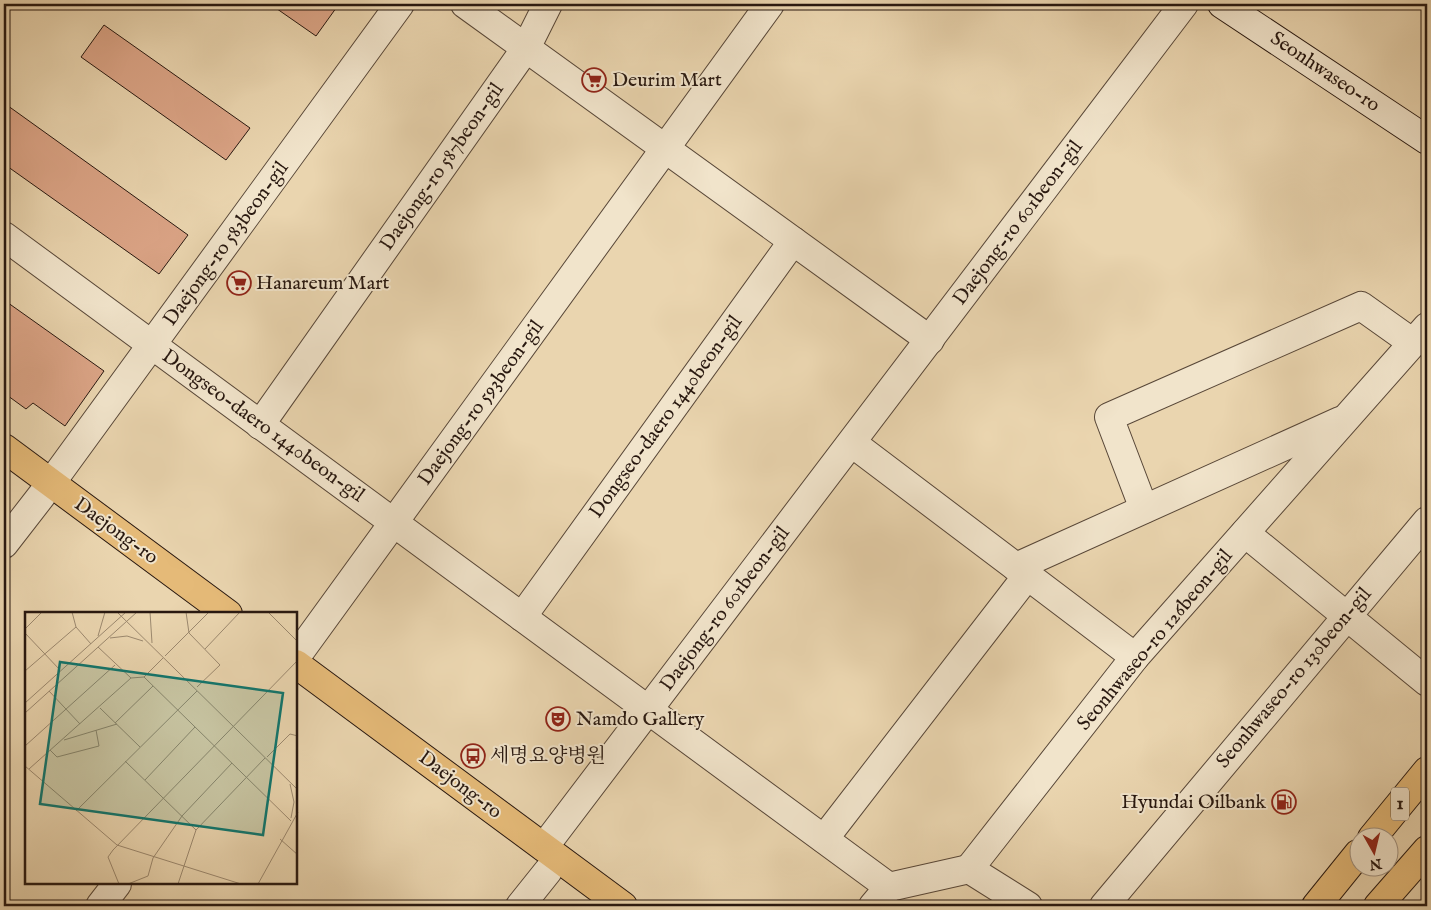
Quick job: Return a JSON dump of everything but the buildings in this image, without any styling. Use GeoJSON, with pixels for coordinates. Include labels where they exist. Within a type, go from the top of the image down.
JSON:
{"type":"FeatureCollection","features":[{"type":"Feature","properties":{"kind":"main road","name":"Daejong-ro"},"geometry":{"type":"LineString","coordinates":[[4,448],[47,489],[200,612]]}},
{"type":"Feature","properties":{"kind":"main road","name":"Daejong-ro"},"geometry":{"type":"LineString","coordinates":[[4,467],[47,489],[225,612]]}},
{"type":"Feature","properties":{"kind":"main road","name":"Daejong-ro"},"geometry":{"type":"LineString","coordinates":[[298,666],[546,859],[595,906]]}},
{"type":"Feature","properties":{"kind":"main road","name":"Daejong-ro"},"geometry":{"type":"LineString","coordinates":[[298,685],[546,859],[623,906]]}},
{"type":"Feature","properties":{"kind":"main road","name":"1"},"geometry":{"type":"LineString","coordinates":[[1380,828],[1427,771]]}},
{"type":"Feature","properties":{"kind":"main road"},"geometry":{"type":"LineString","coordinates":[[1378,906],[1426,854]]}},
{"type":"Feature","properties":{"kind":"main road"},"geometry":{"type":"LineString","coordinates":[[1316,906],[1348,866]]}},
{"type":"Feature","properties":{"kind":"street","name":"Daejong-ro 583beon-gil"},"geometry":{"type":"LineString","coordinates":[[4,544],[47,489],[400,4]]}},
{"type":"Feature","properties":{"kind":"street"},"geometry":{"type":"LineString","coordinates":[[465,4],[930,340]]}},
{"type":"Feature","properties":{"kind":"street","name":"Daejong-ro 587beon-gil"},"geometry":{"type":"LineString","coordinates":[[260,425],[526,48],[548,4]]}},
{"type":"Feature","properties":{"kind":"street","name":"Daejong-ro 593beon-gil"},"geometry":{"type":"LineString","coordinates":[[298,654],[770,4]]}},
{"type":"Feature","properties":{"kind":"street","name":"Daejong-ro 601beon-gil"},"geometry":{"type":"LineString","coordinates":[[520,906],[546,859],[648,710],[1184,4]]}},
{"type":"Feature","properties":{"kind":"street","name":"Seonhwaseo-ro"},"geometry":{"type":"LineString","coordinates":[[1222,4],[1427,140]]}},
{"type":"Feature","properties":{"kind":"street","name":"Dongseo-daero 1440beon-gil"},"geometry":{"type":"LineString","coordinates":[[4,236],[824,839],[881,896],[969,869]]}},
{"type":"Feature","properties":{"kind":"street","name":"Dongseo-daero 1440beon-gil"},"geometry":{"type":"LineString","coordinates":[[522,617],[793,241]]}},
{"type":"Feature","properties":{"kind":"street","name":"Seonhwaseo-ro 126beon-gil"},"geometry":{"type":"LineString","coordinates":[[969,869],[1135,657],[1420,335],[1361,306],[1108,417],[1144,509]]}},
{"type":"Feature","properties":{"kind":"street","name":"Seonhwaseo-ro 126beon-gil"},"geometry":{"type":"LineString","coordinates":[[1022,572],[1144,509],[1348,417]]}},
{"type":"Feature","properties":{"kind":"street"},"geometry":{"type":"LineString","coordinates":[[852,443],[1135,657]]}},
{"type":"Feature","properties":{"kind":"street","name":"Seonhwaseo-ro 130beon-gil"},"geometry":{"type":"LineString","coordinates":[[1104,906],[1345,616],[1427,521]]}},
{"type":"Feature","properties":{"kind":"street"},"geometry":{"type":"LineString","coordinates":[[1245,533],[1427,682]]}},
{"type":"Feature","properties":{"kind":"street"},"geometry":{"type":"LineString","coordinates":[[824,839],[1022,572]]}},
{"type":"Feature","properties":{"kind":"street"},"geometry":{"type":"LineString","coordinates":[[969,869],[1028,906]]}},
{"type":"Feature","properties":{"kind":"street"},"geometry":{"type":"LineString","coordinates":[[100,906],[116,885]]}},
{"type":"Feature","properties":{"kind":"place","name":"Deurim Mart"},"geometry":{"type":"Point","coordinates":[594,80]}},
{"type":"Feature","properties":{"kind":"place","name":"Hanareum Mart"},"geometry":{"type":"Point","coordinates":[239,283]}},
{"type":"Feature","properties":{"kind":"place","name":"Namdo Gallery"},"geometry":{"type":"Point","coordinates":[558,719]}},
{"type":"Feature","properties":{"kind":"place","name":"세명요양병원"},"geometry":{"type":"Point","coordinates":[473,756]}},
{"type":"Feature","properties":{"kind":"place","name":"Hyundai Oilbank"},"geometry":{"type":"Point","coordinates":[1284,802]}}]}
